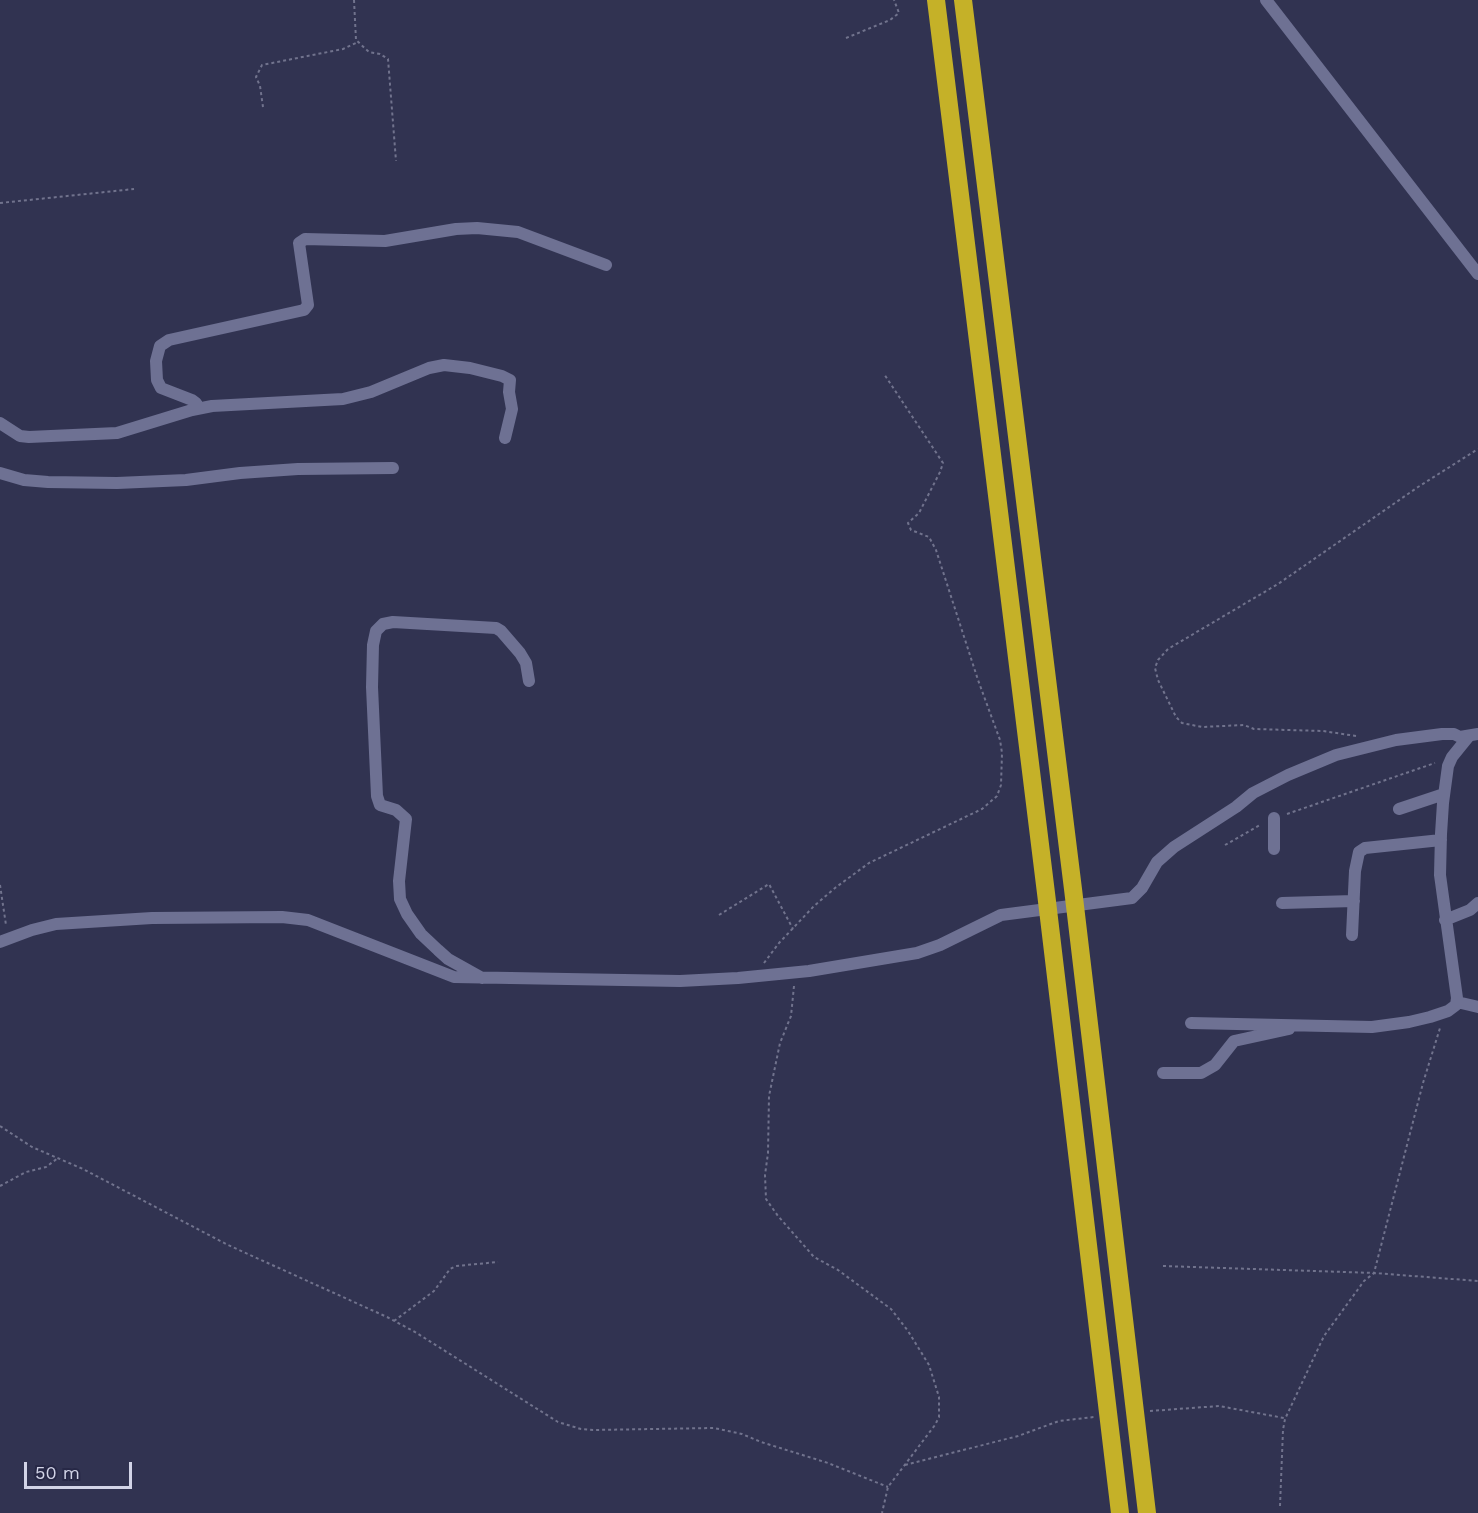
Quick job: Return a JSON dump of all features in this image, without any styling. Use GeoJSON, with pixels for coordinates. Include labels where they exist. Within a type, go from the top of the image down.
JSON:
{"type":"FeatureCollection","features":[{"type":"Feature","properties":{"kind":"highway"},"geometry":{"type":"LineString","coordinates":[[936,0],[1120,1513]]}},
{"type":"Feature","properties":{"kind":"highway"},"geometry":{"type":"LineString","coordinates":[[963,0],[1073,889],[1147,1513]]}},
{"type":"Feature","properties":{"kind":"street"},"geometry":{"type":"LineString","coordinates":[[1266,0],[1478,274]]}},
{"type":"Feature","properties":{"kind":"street"},"geometry":{"type":"LineString","coordinates":[[198,408],[192,400],[161,388],[157,380],[156,361],[160,346],[169,340],[307,308],[299,243],[305,239],[385,241],[449,230],[477,228],[510,231],[536,237],[606,265]]}},
{"type":"Feature","properties":{"kind":"street"},"geometry":{"type":"LineString","coordinates":[[0,423],[24,436],[97,435],[123,432],[198,408],[237,403],[343,399],[371,392],[429,368],[444,365],[470,368],[510,380],[512,409],[505,438]]}},
{"type":"Feature","properties":{"kind":"street"},"geometry":{"type":"LineString","coordinates":[[0,473],[24,480],[117,483],[186,480],[298,469],[393,468]]}},
{"type":"Feature","properties":{"kind":"street"},"geometry":{"type":"LineString","coordinates":[[483,978],[448,959],[421,934],[400,898],[399,881],[406,819],[396,810],[380,805],[377,796],[372,687],[373,645],[376,631],[383,624],[393,622],[496,628],[520,653],[526,663],[529,681]]}},
{"type":"Feature","properties":{"kind":"street"},"geometry":{"type":"LineString","coordinates":[[4,941],[43,927],[63,924],[213,916],[298,918],[454,977],[680,981],[798,972],[917,952],[947,942],[990,919],[1011,914],[1132,898],[1142,888],[1157,862],[1174,847],[1236,807],[1253,793],[1321,760],[1371,746],[1424,735],[1454,734],[1460,737],[1474,735]]}},
{"type":"Feature","properties":{"kind":"street"},"geometry":{"type":"LineString","coordinates":[[1191,1023],[1372,1027],[1409,1022],[1446,1011],[1456,1005],[1440,875],[1444,794],[1448,766],[1452,757],[1474,735]]}},
{"type":"Feature","properties":{"kind":"street"},"geometry":{"type":"LineString","coordinates":[[1399,809],[1444,794]]}},
{"type":"Feature","properties":{"kind":"street"},"geometry":{"type":"LineString","coordinates":[[1274,818],[1274,849]]}},
{"type":"Feature","properties":{"kind":"street"},"geometry":{"type":"LineString","coordinates":[[1352,935],[1355,871],[1359,852],[1365,848],[1441,840]]}},
{"type":"Feature","properties":{"kind":"street"},"geometry":{"type":"LineString","coordinates":[[1282,903],[1354,901]]}},
{"type":"Feature","properties":{"kind":"street"},"geometry":{"type":"LineString","coordinates":[[1445,920],[1470,910],[1478,903]]}},
{"type":"Feature","properties":{"kind":"street"},"geometry":{"type":"LineString","coordinates":[[1457,1002],[1478,1007]]}},
{"type":"Feature","properties":{"kind":"street"},"geometry":{"type":"LineString","coordinates":[[1163,1073],[1201,1073],[1215,1065],[1234,1041],[1299,1026]]}},
{"type":"Feature","properties":{"kind":"path"},"geometry":{"type":"LineString","coordinates":[[354,0],[358,42],[369,52],[381,54],[388,59],[396,161]]}},
{"type":"Feature","properties":{"kind":"path"},"geometry":{"type":"LineString","coordinates":[[846,38],[880,26],[899,13],[894,0]]}},
{"type":"Feature","properties":{"kind":"path"},"geometry":{"type":"LineString","coordinates":[[263,107],[260,86],[256,77],[262,66],[342,49],[358,42]]}},
{"type":"Feature","properties":{"kind":"path"},"geometry":{"type":"LineString","coordinates":[[0,203],[134,189]]}},
{"type":"Feature","properties":{"kind":"path"},"geometry":{"type":"LineString","coordinates":[[754,977],[778,943],[814,906],[869,863],[981,808],[997,796],[1001,785],[1000,740],[936,550],[929,537],[911,530],[908,524],[919,513],[943,463],[884,374]]}},
{"type":"Feature","properties":{"kind":"path"},"geometry":{"type":"LineString","coordinates":[[1371,746],[1366,739],[1323,731],[1254,729],[1244,725],[1202,727],[1182,723],[1176,717],[1158,680],[1155,668],[1158,660],[1168,649],[1278,584],[1418,487],[1478,449]]}},
{"type":"Feature","properties":{"kind":"path"},"geometry":{"type":"LineString","coordinates":[[1225,845],[1246,831],[1274,818],[1452,757]]}},
{"type":"Feature","properties":{"kind":"path"},"geometry":{"type":"LineString","coordinates":[[718,915],[769,884],[793,929]]}},
{"type":"Feature","properties":{"kind":"path"},"geometry":{"type":"LineString","coordinates":[[0,885],[3,898],[4,941]]}},
{"type":"Feature","properties":{"kind":"path"},"geometry":{"type":"LineString","coordinates":[[798,972],[791,1016],[780,1043],[770,1089],[764,1191],[766,1199],[814,1257],[838,1270],[891,1310],[908,1330],[929,1365],[939,1397],[939,1417],[888,1487],[882,1513]]}},
{"type":"Feature","properties":{"kind":"path"},"geometry":{"type":"LineString","coordinates":[[1280,1506],[1285,1419],[1324,1336],[1364,1281],[1374,1273],[1422,1083],[1432,1047],[1446,1011]]}},
{"type":"Feature","properties":{"kind":"path"},"geometry":{"type":"LineString","coordinates":[[0,1126],[32,1147],[83,1169],[228,1245],[394,1321],[558,1422],[593,1430],[714,1428],[742,1434],[828,1463],[888,1487]]}},
{"type":"Feature","properties":{"kind":"path"},"geometry":{"type":"LineString","coordinates":[[0,1186],[17,1176],[46,1167],[58,1158]]}},
{"type":"Feature","properties":{"kind":"path"},"geometry":{"type":"LineString","coordinates":[[394,1321],[434,1291],[450,1269],[456,1266],[498,1262]]}},
{"type":"Feature","properties":{"kind":"path"},"geometry":{"type":"LineString","coordinates":[[1163,1266],[1374,1273],[1478,1281]]}},
{"type":"Feature","properties":{"kind":"path"},"geometry":{"type":"LineString","coordinates":[[1179,1407],[1219,1407],[1285,1419]]}},
{"type":"Feature","properties":{"kind":"path"},"geometry":{"type":"LineString","coordinates":[[905,1465],[1018,1436],[1059,1421],[1076,1419]]}}]}
